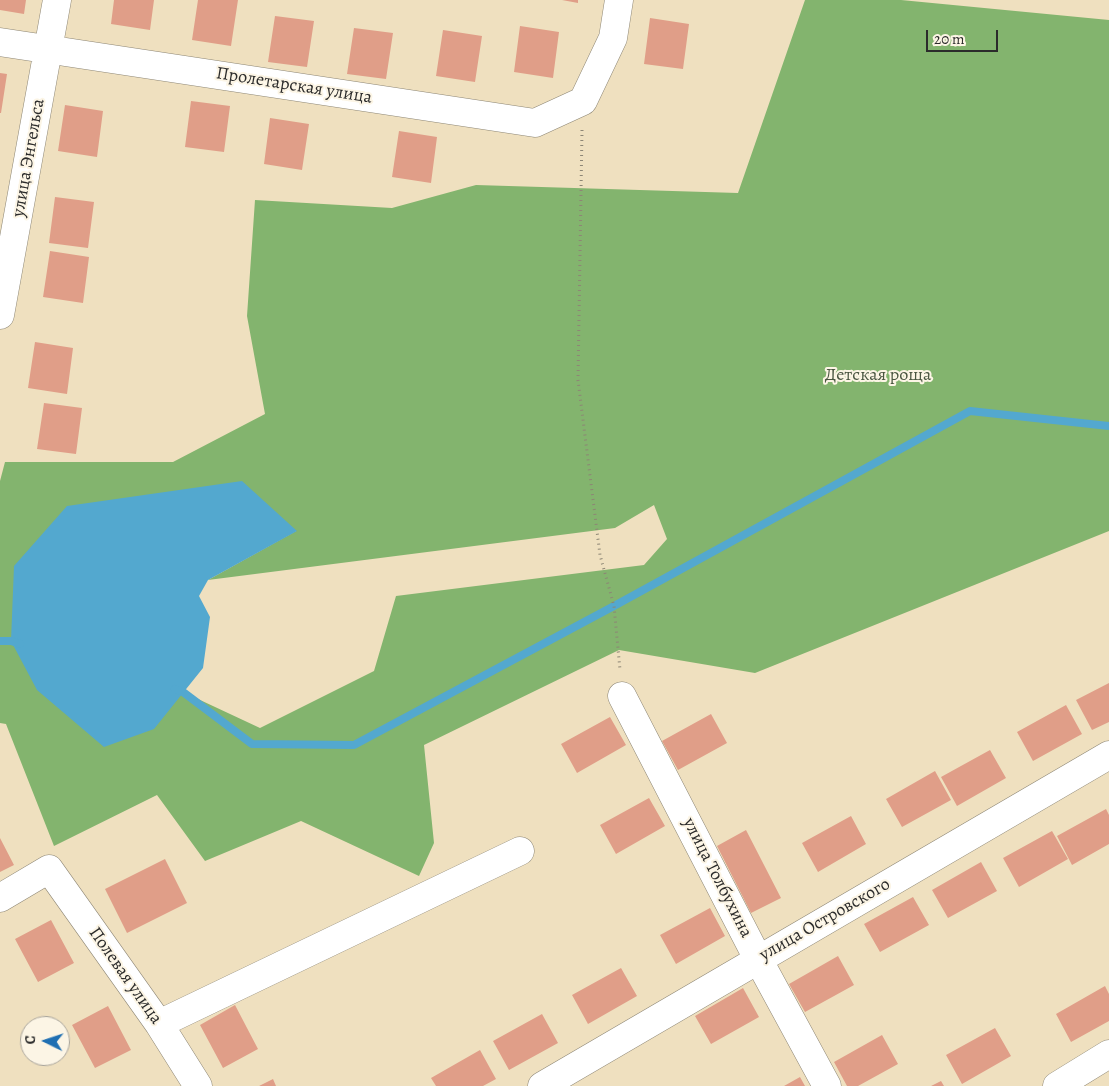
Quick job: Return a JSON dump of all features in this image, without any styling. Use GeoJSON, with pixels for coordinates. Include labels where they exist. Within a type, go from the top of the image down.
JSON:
{"type":"FeatureCollection","features":[{"type":"Feature","properties":{"kind":"street","name":"улица Энгельса"},"geometry":{"type":"LineString","coordinates":[[0,315],[57,0]]}},
{"type":"Feature","properties":{"kind":"street"},"geometry":{"type":"LineString","coordinates":[[583,100],[613,38],[619,0]]}},
{"type":"Feature","properties":{"kind":"street","name":"Пролетарская улица"},"geometry":{"type":"LineString","coordinates":[[0,42],[535,123],[583,100]]}},
{"type":"Feature","properties":{"kind":"street","name":"улица Толбухина"},"geometry":{"type":"LineString","coordinates":[[622,696],[758,959],[827,1086]]}},
{"type":"Feature","properties":{"kind":"street","name":"улица Островского"},"geometry":{"type":"LineString","coordinates":[[542,1086],[1109,755]]}},
{"type":"Feature","properties":{"kind":"street"},"geometry":{"type":"LineString","coordinates":[[159,1024],[520,851]]}},
{"type":"Feature","properties":{"kind":"street","name":"Полевая улица"},"geometry":{"type":"LineString","coordinates":[[0,898],[49,869],[159,1024],[198,1086]]}},
{"type":"Feature","properties":{"kind":"street"},"geometry":{"type":"LineString","coordinates":[[1057,1086],[1109,1054]]}},
{"type":"Feature","properties":{"kind":"path"},"geometry":{"type":"LineString","coordinates":[[583,100],[578,380],[600,555],[614,606],[622,696]]}},
{"type":"Feature","properties":{"kind":"green space","name":"Детская роща"},"geometry":{"type":"Polygon","coordinates":[[[805,0],[901,0],[1109,20],[1109,531],[755,673],[619,650],[424,745],[434,843],[419,876],[301,821],[205,861],[157,795],[54,846],[6,724],[0,723],[0,481],[5,462],[173,462],[265,414],[247,316],[255,200],[392,208],[476,185],[738,193],[805,0]],[[654,505],[615,528],[208,580],[296,531],[67,506],[183,692],[260,728],[374,671],[396,596],[644,565],[667,539],[654,505]]]}},
{"type":"Feature","properties":{"kind":"water"},"geometry":{"type":"Polygon","coordinates":[[[242,481],[297,531],[208,580],[199,596],[210,617],[203,668],[154,729],[104,747],[37,690],[11,641],[14,566],[67,506],[242,481]]]}},
{"type":"Feature","properties":{"kind":"building"},"geometry":{"type":"Polygon","coordinates":[[[0,0],[26,0],[24,14],[0,10],[0,0]]]}},
{"type":"Feature","properties":{"kind":"building"},"geometry":{"type":"Polygon","coordinates":[[[114,0],[154,0],[150,30],[111,24],[114,0]]]}},
{"type":"Feature","properties":{"kind":"building"},"geometry":{"type":"Polygon","coordinates":[[[198,0],[238,0],[231,46],[192,40],[198,0]]]}},
{"type":"Feature","properties":{"kind":"building"},"geometry":{"type":"Polygon","coordinates":[[[562,0],[578,0],[578,3],[562,0]]]}},
{"type":"Feature","properties":{"kind":"building"},"geometry":{"type":"Polygon","coordinates":[[[275,16],[314,21],[307,67],[268,62],[275,16]]]}},
{"type":"Feature","properties":{"kind":"building"},"geometry":{"type":"Polygon","coordinates":[[[650,18],[689,24],[683,69],[644,64],[650,18]]]}},
{"type":"Feature","properties":{"kind":"building"},"geometry":{"type":"Polygon","coordinates":[[[520,26],[559,32],[553,78],[514,72],[520,26]]]}},
{"type":"Feature","properties":{"kind":"building"},"geometry":{"type":"Polygon","coordinates":[[[354,28],[393,33],[386,79],[347,74],[354,28]]]}},
{"type":"Feature","properties":{"kind":"building"},"geometry":{"type":"Polygon","coordinates":[[[443,30],[482,36],[475,82],[436,76],[443,30]]]}},
{"type":"Feature","properties":{"kind":"building"},"geometry":{"type":"Polygon","coordinates":[[[0,73],[7,74],[1,113],[0,113],[0,73]]]}},
{"type":"Feature","properties":{"kind":"building"},"geometry":{"type":"Polygon","coordinates":[[[191,101],[230,106],[224,152],[185,147],[191,101]]]}},
{"type":"Feature","properties":{"kind":"building"},"geometry":{"type":"Polygon","coordinates":[[[65,105],[103,111],[97,157],[58,151],[65,105]]]}},
{"type":"Feature","properties":{"kind":"building"},"geometry":{"type":"Polygon","coordinates":[[[270,118],[309,124],[302,170],[264,164],[270,118]]]}},
{"type":"Feature","properties":{"kind":"building"},"geometry":{"type":"Polygon","coordinates":[[[399,131],[437,137],[431,183],[392,177],[399,131]]]}},
{"type":"Feature","properties":{"kind":"building"},"geometry":{"type":"Polygon","coordinates":[[[55,197],[94,202],[88,248],[49,243],[55,197]]]}},
{"type":"Feature","properties":{"kind":"building"},"geometry":{"type":"Polygon","coordinates":[[[50,251],[89,257],[83,303],[43,297],[50,251]]]}},
{"type":"Feature","properties":{"kind":"building"},"geometry":{"type":"Polygon","coordinates":[[[35,342],[73,348],[67,394],[28,388],[35,342]]]}},
{"type":"Feature","properties":{"kind":"building"},"geometry":{"type":"Polygon","coordinates":[[[44,403],[82,408],[76,454],[37,449],[44,403]]]}},
{"type":"Feature","properties":{"kind":"building"},"geometry":{"type":"Polygon","coordinates":[[[1109,683],[1109,722],[1092,730],[1076,700],[1109,683]]]}},
{"type":"Feature","properties":{"kind":"building"},"geometry":{"type":"Polygon","coordinates":[[[1066,705],[1082,734],[1033,761],[1017,732],[1066,705]]]}},
{"type":"Feature","properties":{"kind":"building"},"geometry":{"type":"Polygon","coordinates":[[[711,714],[727,743],[678,770],[662,741],[711,714]]]}},
{"type":"Feature","properties":{"kind":"building"},"geometry":{"type":"Polygon","coordinates":[[[610,717],[626,745],[577,773],[561,744],[610,717]]]}},
{"type":"Feature","properties":{"kind":"building"},"geometry":{"type":"Polygon","coordinates":[[[990,750],[1006,778],[957,806],[941,777],[990,750]]]}},
{"type":"Feature","properties":{"kind":"building"},"geometry":{"type":"Polygon","coordinates":[[[935,771],[951,800],[902,827],[886,799],[935,771]]]}},
{"type":"Feature","properties":{"kind":"building"},"geometry":{"type":"Polygon","coordinates":[[[649,798],[665,826],[616,854],[600,825],[649,798]]]}},
{"type":"Feature","properties":{"kind":"building"},"geometry":{"type":"Polygon","coordinates":[[[1106,809],[1109,815],[1109,844],[1072,865],[1057,836],[1106,809]]]}},
{"type":"Feature","properties":{"kind":"building"},"geometry":{"type":"Polygon","coordinates":[[[851,816],[866,844],[818,872],[802,843],[851,816]]]}},
{"type":"Feature","properties":{"kind":"building"},"geometry":{"type":"Polygon","coordinates":[[[746,830],[781,898],[751,913],[717,846],[746,830]]]}},
{"type":"Feature","properties":{"kind":"building"},"geometry":{"type":"Polygon","coordinates":[[[1052,831],[1068,859],[1019,887],[1003,858],[1052,831]]]}},
{"type":"Feature","properties":{"kind":"building"},"geometry":{"type":"Polygon","coordinates":[[[0,838],[14,865],[0,872],[0,838]]]}},
{"type":"Feature","properties":{"kind":"building"},"geometry":{"type":"Polygon","coordinates":[[[165,859],[187,903],[127,933],[105,889],[165,859]]]}},
{"type":"Feature","properties":{"kind":"building"},"geometry":{"type":"Polygon","coordinates":[[[981,862],[997,891],[948,918],[932,890],[981,862]]]}},
{"type":"Feature","properties":{"kind":"building"},"geometry":{"type":"Polygon","coordinates":[[[913,897],[929,925],[880,952],[864,924],[913,897]]]}},
{"type":"Feature","properties":{"kind":"building"},"geometry":{"type":"Polygon","coordinates":[[[710,908],[725,936],[676,964],[660,935],[710,908]]]}},
{"type":"Feature","properties":{"kind":"building"},"geometry":{"type":"Polygon","coordinates":[[[51,920],[74,963],[38,982],[15,939],[51,920]]]}},
{"type":"Feature","properties":{"kind":"building"},"geometry":{"type":"Polygon","coordinates":[[[838,956],[854,985],[805,1012],[789,984],[838,956]]]}},
{"type":"Feature","properties":{"kind":"building"},"geometry":{"type":"Polygon","coordinates":[[[621,968],[637,996],[588,1024],[572,995],[621,968]]]}},
{"type":"Feature","properties":{"kind":"building"},"geometry":{"type":"Polygon","coordinates":[[[1105,986],[1109,994],[1109,1021],[1071,1042],[1056,1014],[1105,986]]]}},
{"type":"Feature","properties":{"kind":"building"},"geometry":{"type":"Polygon","coordinates":[[[743,988],[759,1017],[711,1044],[695,1016],[743,988]]]}},
{"type":"Feature","properties":{"kind":"building"},"geometry":{"type":"Polygon","coordinates":[[[235,1005],[258,1049],[223,1068],[200,1025],[235,1005]]]}},
{"type":"Feature","properties":{"kind":"building"},"geometry":{"type":"Polygon","coordinates":[[[108,1006],[131,1050],[95,1068],[72,1025],[108,1006]]]}},
{"type":"Feature","properties":{"kind":"building"},"geometry":{"type":"Polygon","coordinates":[[[542,1014],[558,1043],[509,1070],[493,1041],[542,1014]]]}},
{"type":"Feature","properties":{"kind":"building"},"geometry":{"type":"Polygon","coordinates":[[[995,1028],[1011,1056],[962,1084],[946,1055],[995,1028]]]}},
{"type":"Feature","properties":{"kind":"building"},"geometry":{"type":"Polygon","coordinates":[[[882,1035],[898,1064],[858,1086],[847,1086],[834,1062],[882,1035]]]}},
{"type":"Feature","properties":{"kind":"building"},"geometry":{"type":"Polygon","coordinates":[[[480,1050],[496,1079],[483,1086],[436,1086],[431,1078],[480,1050]]]}},
{"type":"Feature","properties":{"kind":"building"},"geometry":{"type":"Polygon","coordinates":[[[800,1077],[805,1086],[784,1086],[800,1077]]]}},
{"type":"Feature","properties":{"kind":"building"},"geometry":{"type":"Polygon","coordinates":[[[273,1079],[276,1086],[259,1086],[273,1079]]]}},
{"type":"Feature","properties":{"kind":"building"},"geometry":{"type":"Polygon","coordinates":[[[941,1081],[944,1086],[931,1086],[941,1081]]]}},
{"type":"Feature","properties":{"kind":"waterway"},"geometry":{"type":"LineString","coordinates":[[175,689],[183,692],[252,744],[354,745],[614,606],[970,411],[1109,426]]}},
{"type":"Feature","properties":{"kind":"waterway"},"geometry":{"type":"LineString","coordinates":[[0,641],[11,641],[20,644]]}}]}
